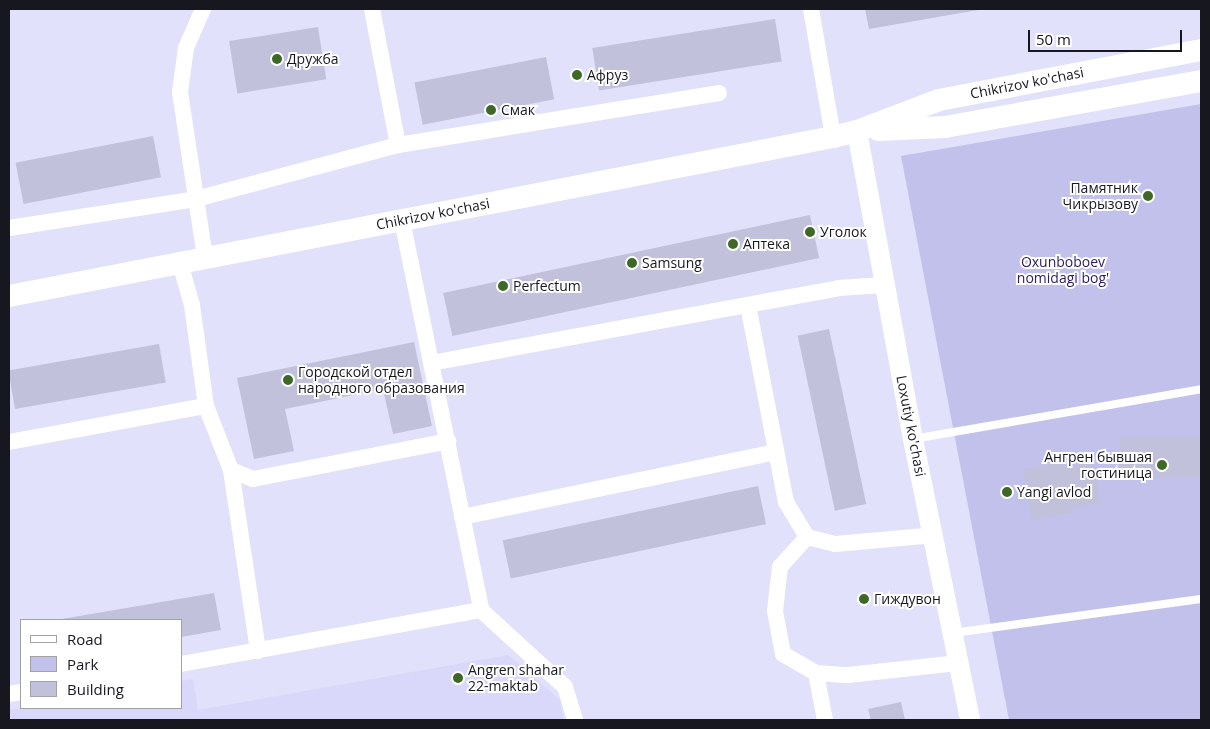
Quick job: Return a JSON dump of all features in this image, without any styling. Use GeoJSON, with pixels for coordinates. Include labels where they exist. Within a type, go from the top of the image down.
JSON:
{"type":"FeatureCollection","features":[{"type":"Feature","properties":{"kind":"main road","name":"Chikrizov ko'chasi"},"geometry":{"type":"LineString","coordinates":[[9,296],[832,137],[857,131],[939,100],[1201,50]]}},
{"type":"Feature","properties":{"kind":"main road","name":"Chikrizov ko'chasi"},"geometry":{"type":"LineString","coordinates":[[857,131],[945,127],[1201,81]]}},
{"type":"Feature","properties":{"kind":"street"},"geometry":{"type":"LineString","coordinates":[[203,9],[186,48],[180,92],[205,258]]}},
{"type":"Feature","properties":{"kind":"street"},"geometry":{"type":"LineString","coordinates":[[372,9],[398,145]]}},
{"type":"Feature","properties":{"kind":"street"},"geometry":{"type":"LineString","coordinates":[[811,9],[832,137]]}},
{"type":"Feature","properties":{"kind":"street"},"geometry":{"type":"LineString","coordinates":[[9,228],[196,199],[398,145],[719,93]]}},
{"type":"Feature","properties":{"kind":"street","name":"Loxutiy ko'chasi"},"geometry":{"type":"LineString","coordinates":[[857,131],[913,439],[935,535],[970,720]]}},
{"type":"Feature","properties":{"kind":"street"},"geometry":{"type":"LineString","coordinates":[[402,220],[481,610],[565,687],[575,720]]}},
{"type":"Feature","properties":{"kind":"street"},"geometry":{"type":"LineString","coordinates":[[180,262],[192,305],[206,406],[231,470],[258,651]]}},
{"type":"Feature","properties":{"kind":"street"},"geometry":{"type":"LineString","coordinates":[[431,363],[838,288],[884,285]]}},
{"type":"Feature","properties":{"kind":"street"},"geometry":{"type":"LineString","coordinates":[[748,305],[786,502],[807,537],[835,544],[935,535]]}},
{"type":"Feature","properties":{"kind":"street"},"geometry":{"type":"LineString","coordinates":[[9,442],[206,406]]}},
{"type":"Feature","properties":{"kind":"street"},"geometry":{"type":"LineString","coordinates":[[231,470],[252,479],[448,441]]}},
{"type":"Feature","properties":{"kind":"street"},"geometry":{"type":"LineString","coordinates":[[462,517],[776,452]]}},
{"type":"Feature","properties":{"kind":"street"},"geometry":{"type":"LineString","coordinates":[[807,537],[780,567],[775,611],[783,654],[816,673],[848,674],[958,663]]}},
{"type":"Feature","properties":{"kind":"street"},"geometry":{"type":"LineString","coordinates":[[182,664],[481,610]]}},
{"type":"Feature","properties":{"kind":"street"},"geometry":{"type":"LineString","coordinates":[[816,673],[826,720]]}},
{"type":"Feature","properties":{"kind":"lane"},"geometry":{"type":"LineString","coordinates":[[913,439],[1201,389]]}},
{"type":"Feature","properties":{"kind":"lane"},"geometry":{"type":"LineString","coordinates":[[953,633],[1201,599]]}},
{"type":"Feature","properties":{"kind":"shaded area","name":"Angren shahar 22-maktab"},"geometry":{"type":"Polygon","coordinates":[[[508,655],[560,700],[563,720],[9,720],[9,710],[20,709],[182,709],[182,681],[193,679],[198,710],[508,655]]]}},
{"type":"Feature","properties":{"kind":"green space","name":"Oxunboboev nomidagi bog'"},"geometry":{"type":"Polygon","coordinates":[[[1201,104],[1201,720],[1009,720],[901,156],[1201,104]]]}},
{"type":"Feature","properties":{"kind":"building"},"geometry":{"type":"Polygon","coordinates":[[[865,9],[978,9],[978,10],[869,29],[865,9]]]}},
{"type":"Feature","properties":{"kind":"building"},"geometry":{"type":"Polygon","coordinates":[[[775,19],[782,61],[599,90],[592,48],[775,19]]]}},
{"type":"Feature","properties":{"kind":"building","name":"Дружба"},"geometry":{"type":"Polygon","coordinates":[[[318,27],[326,79],[237,93],[229,41],[318,27]]]}},
{"type":"Feature","properties":{"kind":"building"},"geometry":{"type":"Polygon","coordinates":[[[546,57],[554,99],[423,125],[414,83],[546,57]]]}},
{"type":"Feature","properties":{"kind":"building"},"geometry":{"type":"Polygon","coordinates":[[[153,136],[161,177],[24,204],[16,163],[153,136]]]}},
{"type":"Feature","properties":{"kind":"building"},"geometry":{"type":"Polygon","coordinates":[[[810,215],[819,258],[452,336],[443,293],[810,215]]]}},
{"type":"Feature","properties":{"kind":"building"},"geometry":{"type":"Polygon","coordinates":[[[829,329],[866,504],[835,511],[798,336],[829,329]]]}},
{"type":"Feature","properties":{"kind":"building"},"geometry":{"type":"Polygon","coordinates":[[[414,342],[432,426],[393,434],[383,389],[285,409],[294,451],[254,459],[237,378],[414,342]]]}},
{"type":"Feature","properties":{"kind":"building"},"geometry":{"type":"Polygon","coordinates":[[[159,344],[166,382],[15,409],[9,370],[159,344]]]}},
{"type":"Feature","properties":{"kind":"building","name":"Ангрен бывшая гостиница"},"geometry":{"type":"Polygon","coordinates":[[[1120,438],[1201,438],[1201,478],[1120,478],[1120,438]]]}},
{"type":"Feature","properties":{"kind":"building"},"geometry":{"type":"Polygon","coordinates":[[[1093,461],[1101,503],[1072,508],[1072,513],[1032,520],[1023,469],[1063,462],[1064,467],[1093,461]]]}},
{"type":"Feature","properties":{"kind":"building"},"geometry":{"type":"Polygon","coordinates":[[[758,486],[766,524],[511,578],[503,540],[758,486]]]}},
{"type":"Feature","properties":{"kind":"building"},"geometry":{"type":"Polygon","coordinates":[[[214,593],[221,630],[182,637],[182,619],[62,619],[214,593]]]}},
{"type":"Feature","properties":{"kind":"building"},"geometry":{"type":"Polygon","coordinates":[[[901,702],[905,720],[871,720],[868,709],[901,702]]]}},
{"type":"Feature","properties":{"kind":"place","name":"Дружба"},"geometry":{"type":"Point","coordinates":[277,59]}},
{"type":"Feature","properties":{"kind":"place","name":"Афруз"},"geometry":{"type":"Point","coordinates":[577,75]}},
{"type":"Feature","properties":{"kind":"place","name":"Смак"},"geometry":{"type":"Point","coordinates":[491,110]}},
{"type":"Feature","properties":{"kind":"place","name":"Памятник Чикрызову"},"geometry":{"type":"Point","coordinates":[1148,196]}},
{"type":"Feature","properties":{"kind":"place","name":"Уголок"},"geometry":{"type":"Point","coordinates":[810,232]}},
{"type":"Feature","properties":{"kind":"place","name":"Аптека"},"geometry":{"type":"Point","coordinates":[733,244]}},
{"type":"Feature","properties":{"kind":"place","name":"Samsung"},"geometry":{"type":"Point","coordinates":[632,263]}},
{"type":"Feature","properties":{"kind":"place","name":"Perfectum"},"geometry":{"type":"Point","coordinates":[503,286]}},
{"type":"Feature","properties":{"kind":"place","name":"Городской отдел народного образования"},"geometry":{"type":"Point","coordinates":[288,380]}},
{"type":"Feature","properties":{"kind":"place","name":"Ангрен бывшая гостиница"},"geometry":{"type":"Point","coordinates":[1162,465]}},
{"type":"Feature","properties":{"kind":"place","name":"Yangi avlod"},"geometry":{"type":"Point","coordinates":[1007,492]}},
{"type":"Feature","properties":{"kind":"place","name":"Гиждувон"},"geometry":{"type":"Point","coordinates":[864,599]}},
{"type":"Feature","properties":{"kind":"place","name":"Angren shahar 22-maktab"},"geometry":{"type":"Point","coordinates":[458,678]}}]}
